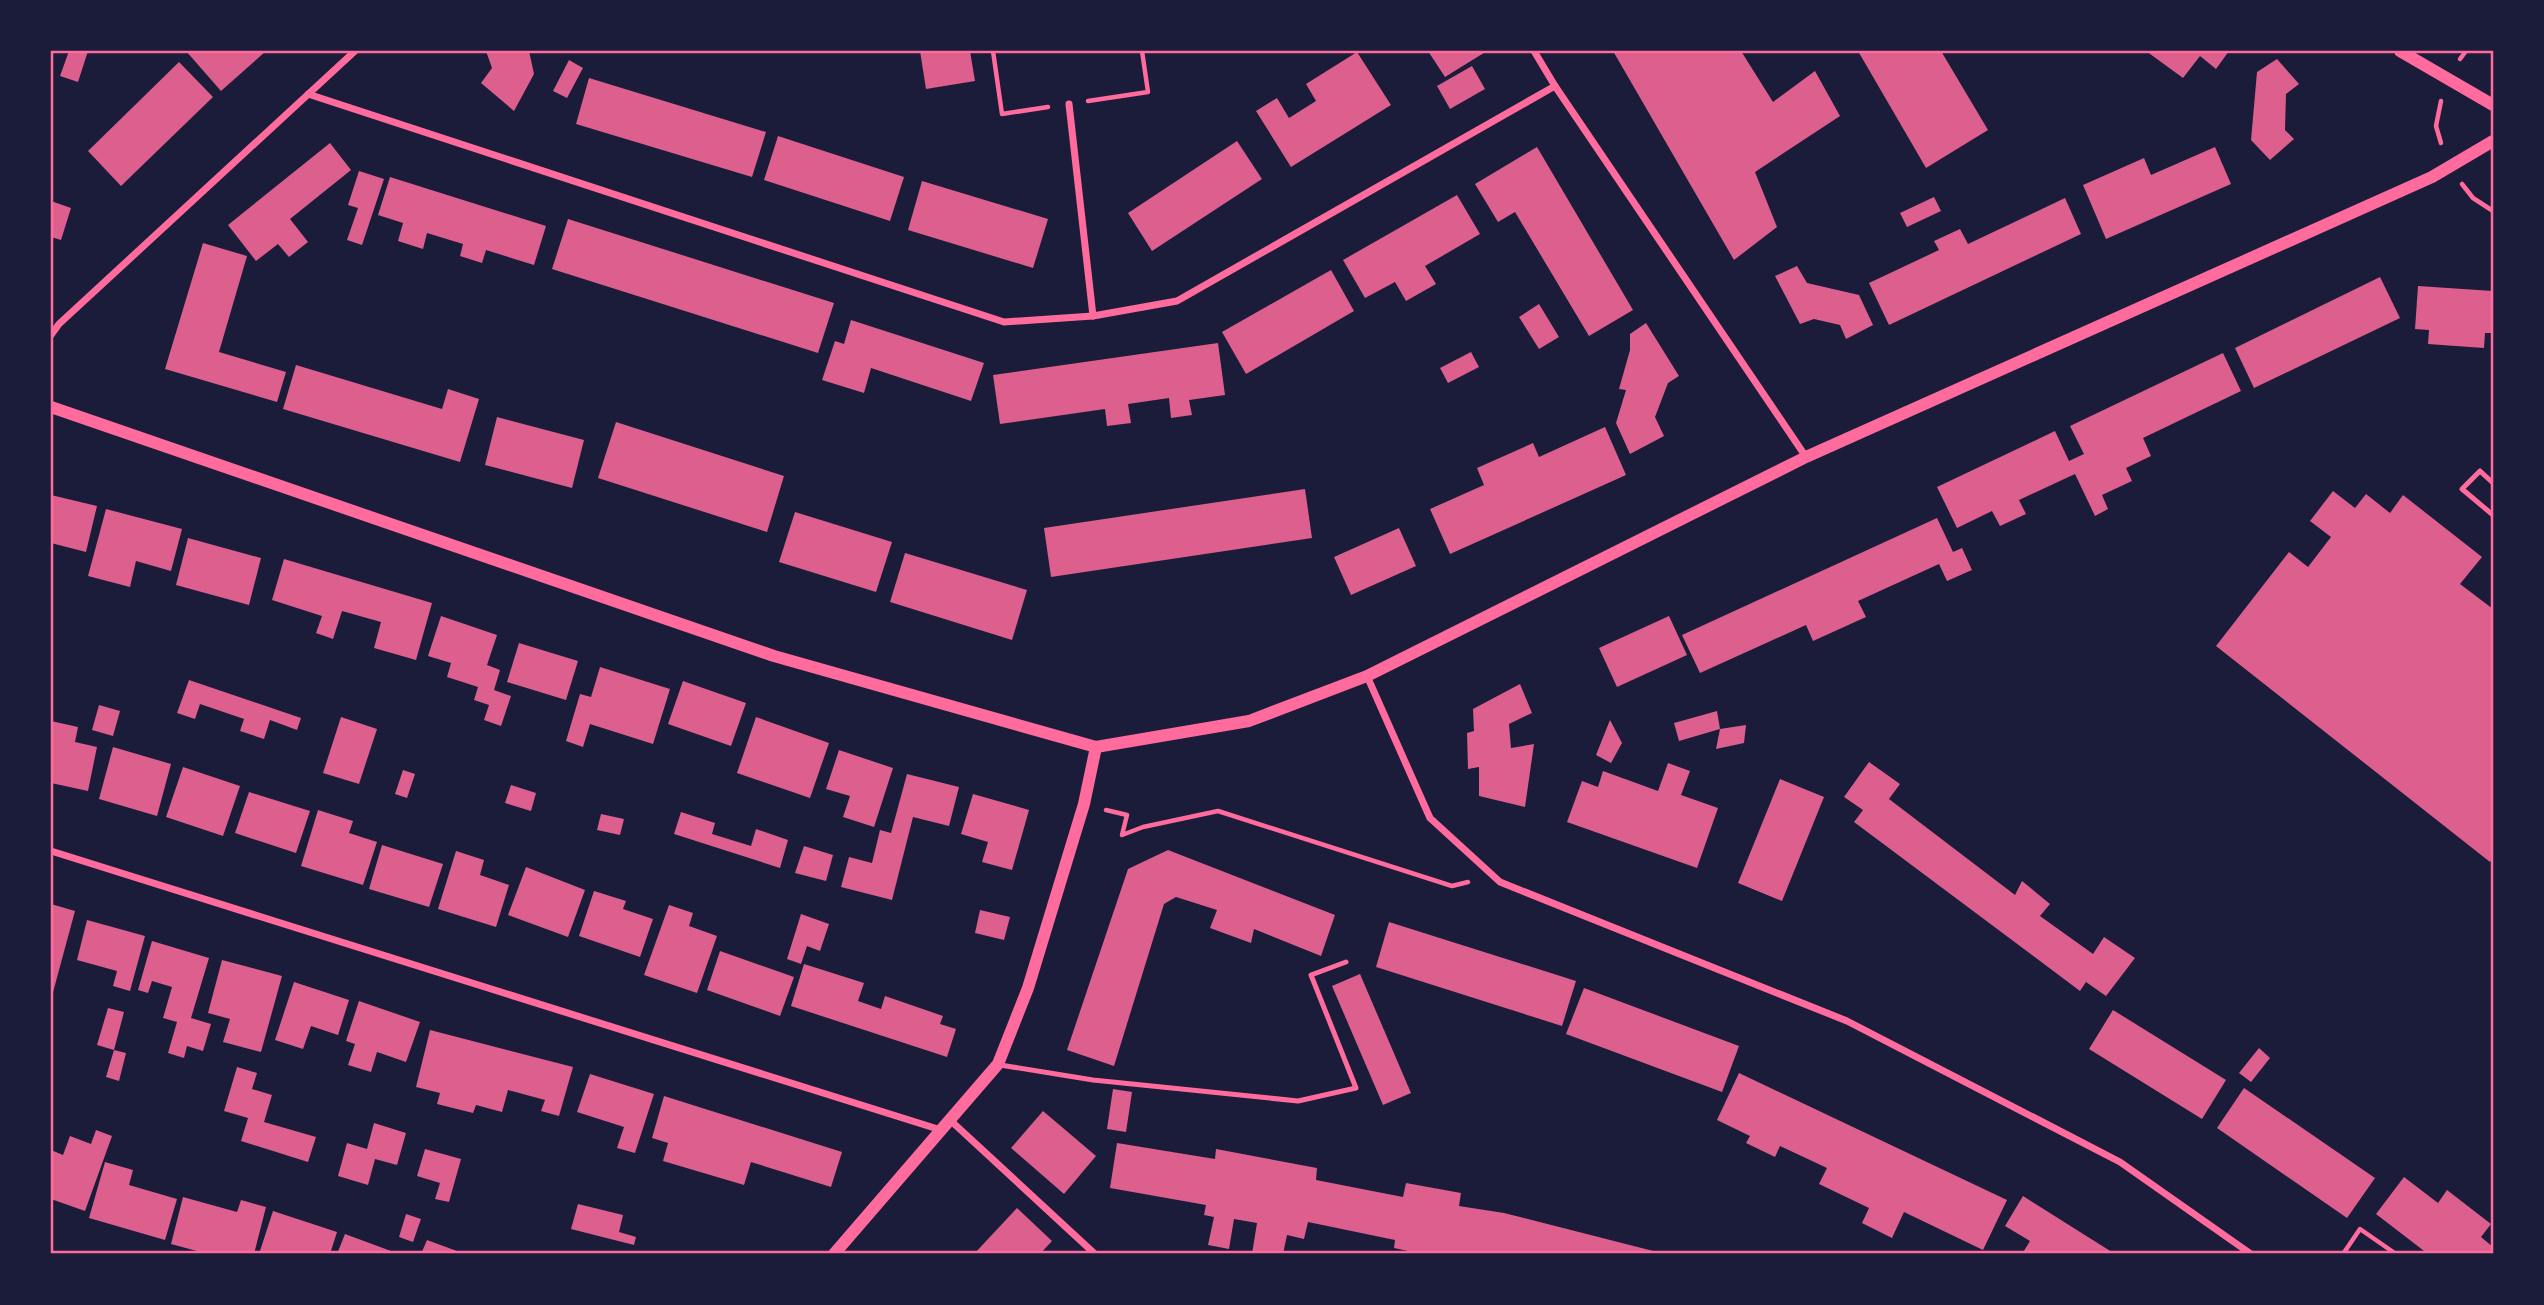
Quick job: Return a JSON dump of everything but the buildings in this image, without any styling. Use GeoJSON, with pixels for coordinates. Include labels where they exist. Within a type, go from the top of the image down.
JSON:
{"type":"FeatureCollection","features":[{"type":"Feature","properties":{"kind":"street"},"geometry":{"type":"LineString","coordinates":[[51,335],[59,324],[355,51]]}},
{"type":"Feature","properties":{"kind":"street"},"geometry":{"type":"LineString","coordinates":[[1534,51],[1806,457]]}},
{"type":"Feature","properties":{"kind":"street"},"geometry":{"type":"LineString","coordinates":[[2400,51],[2493,105]]}},
{"type":"Feature","properties":{"kind":"street"},"geometry":{"type":"LineString","coordinates":[[309,94],[1004,322],[1093,316],[1177,301],[1556,86]]}},
{"type":"Feature","properties":{"kind":"street"},"geometry":{"type":"LineString","coordinates":[[1069,104],[1093,316]]}},
{"type":"Feature","properties":{"kind":"street"},"geometry":{"type":"LineString","coordinates":[[51,407],[774,656],[1096,747],[1249,721],[1367,676],[1806,457],[2432,177],[2493,141]]}},
{"type":"Feature","properties":{"kind":"street"},"geometry":{"type":"LineString","coordinates":[[1367,676],[1430,818],[1500,882],[1847,1021],[2120,1162],[2251,1254]]}},
{"type":"Feature","properties":{"kind":"street"},"geometry":{"type":"LineString","coordinates":[[834,1254],[998,1064],[1028,988],[1084,804],[1096,747]]}},
{"type":"Feature","properties":{"kind":"street"},"geometry":{"type":"LineString","coordinates":[[51,851],[946,1125],[1095,1254]]}},
{"type":"Feature","properties":{"kind":"lane"},"geometry":{"type":"LineString","coordinates":[[2493,482],[2480,471],[2462,489],[2493,514]]}},
{"type":"Feature","properties":{"kind":"lane"},"geometry":{"type":"LineString","coordinates":[[998,1064],[1093,1080],[1298,1101],[1356,1088],[1311,975],[1346,962]]}},
{"type":"Feature","properties":{"kind":"path"},"geometry":{"type":"LineString","coordinates":[[1084,804],[1127,815],[1122,835],[1143,827],[1218,811],[1451,886],[1493,876]]}},
{"type":"Feature","properties":{"kind":"path"},"geometry":{"type":"LineString","coordinates":[[2343,1254],[2360,1228],[2396,1254]]}}]}
